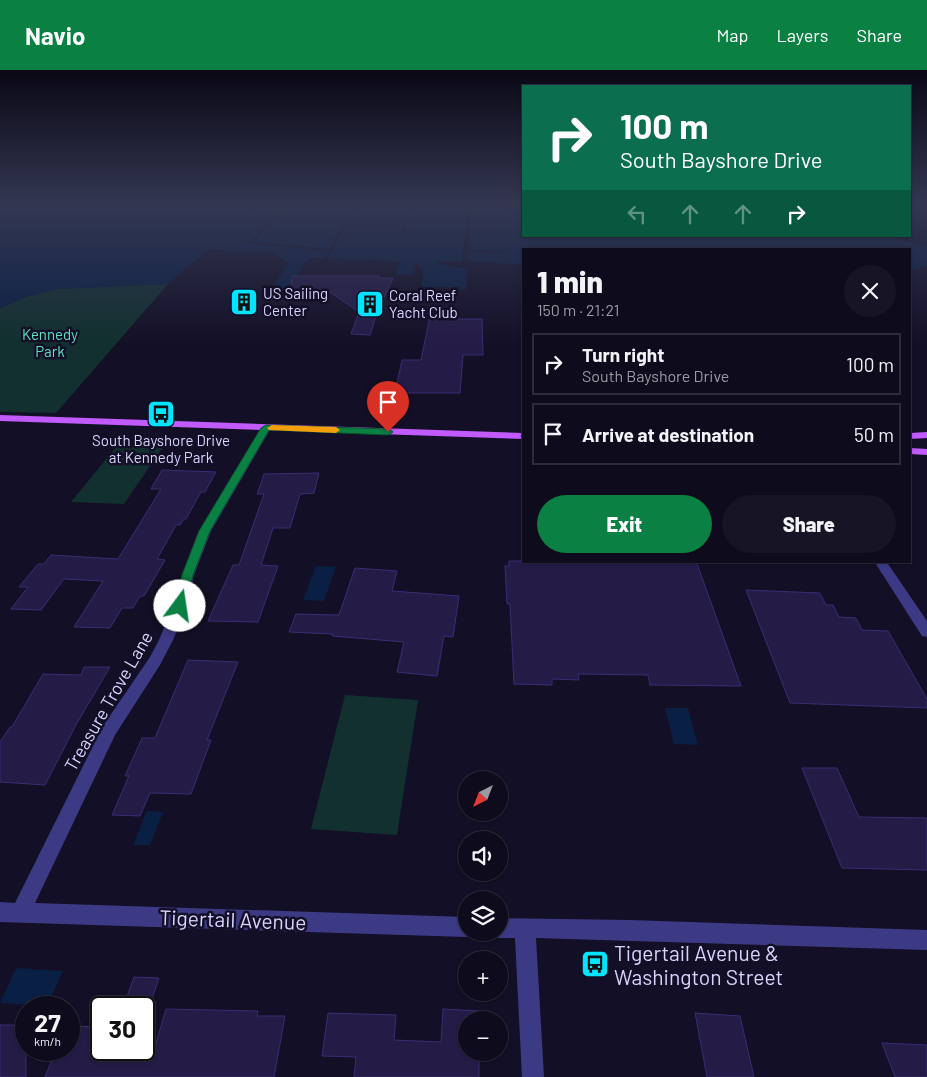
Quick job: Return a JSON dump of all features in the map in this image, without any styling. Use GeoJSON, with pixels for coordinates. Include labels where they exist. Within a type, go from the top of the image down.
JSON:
{"type":"FeatureCollection","features":[{"type":"Feature","properties":{"kind":"main road"},"geometry":{"type":"LineString","coordinates":[[0,418],[522,436]]}},
{"type":"Feature","properties":{"kind":"main road"},"geometry":{"type":"LineString","coordinates":[[911,436],[927,435]]}},
{"type":"Feature","properties":{"kind":"main road"},"geometry":{"type":"LineString","coordinates":[[911,451],[927,452]]}},
{"type":"Feature","properties":{"kind":"street","name":"Treasure Trove Lane"},"geometry":{"type":"LineString","coordinates":[[20,913],[109,732],[155,661],[166,640],[205,531],[266,428]]}},
{"type":"Feature","properties":{"kind":"street"},"geometry":{"type":"LineString","coordinates":[[881,563],[927,632]]}},
{"type":"Feature","properties":{"kind":"street","name":"Tigertail Avenue"},"geometry":{"type":"LineString","coordinates":[[0,912],[458,926]]}},
{"type":"Feature","properties":{"kind":"street"},"geometry":{"type":"LineString","coordinates":[[508,928],[640,930],[927,940]]}},
{"type":"Feature","properties":{"kind":"street"},"geometry":{"type":"LineString","coordinates":[[525,929],[533,1077]]}},
{"type":"Feature","properties":{"kind":"green space","name":"Kennedy Park"},"geometry":{"type":"Polygon","coordinates":[[[168,284],[56,413],[0,412],[0,308],[25,297],[57,289],[168,284]]]}},
{"type":"Feature","properties":{"kind":"green space"},"geometry":{"type":"Polygon","coordinates":[[[117,446],[163,447],[124,504],[71,502],[117,446]]]}},
{"type":"Feature","properties":{"kind":"green space"},"geometry":{"type":"Polygon","coordinates":[[[345,695],[418,700],[397,835],[311,829],[345,695]]]}},
{"type":"Feature","properties":{"kind":"water"},"geometry":{"type":"Polygon","coordinates":[[[0,251],[207,251],[168,284],[57,289],[25,297],[0,308],[0,251]]]}},
{"type":"Feature","properties":{"kind":"water"},"geometry":{"type":"Polygon","coordinates":[[[522,251],[522,265],[472,261],[438,262],[437,264],[467,269],[466,290],[460,290],[460,287],[422,287],[423,271],[419,264],[415,264],[413,275],[395,275],[400,261],[309,258],[287,289],[272,288],[289,263],[273,253],[223,252],[522,251]]]}},
{"type":"Feature","properties":{"kind":"water"},"geometry":{"type":"Polygon","coordinates":[[[911,251],[927,251],[927,266],[911,271],[911,251]]]}},
{"type":"Feature","properties":{"kind":"water"},"geometry":{"type":"Polygon","coordinates":[[[316,566],[336,567],[324,601],[303,600],[316,566]]]}},
{"type":"Feature","properties":{"kind":"water"},"geometry":{"type":"Polygon","coordinates":[[[665,708],[688,708],[698,745],[674,744],[665,708]]]}},
{"type":"Feature","properties":{"kind":"water"},"geometry":{"type":"Polygon","coordinates":[[[147,811],[163,812],[150,845],[133,845],[147,811]]]}},
{"type":"Feature","properties":{"kind":"water"},"geometry":{"type":"Polygon","coordinates":[[[16,968],[63,971],[52,996],[15,996],[15,1004],[0,1003],[16,968]]]}},
{"type":"Feature","properties":{"kind":"pier"},"geometry":{"type":"Polygon","coordinates":[[[329,251],[332,251],[327,260],[324,260],[329,251]]]}},
{"type":"Feature","properties":{"kind":"pier"},"geometry":{"type":"Polygon","coordinates":[[[463,251],[522,252],[468,252],[467,264],[462,264],[463,251]]]}},
{"type":"Feature","properties":{"kind":"building","name":"Coral Reef Yacht Club"},"geometry":{"type":"Polygon","coordinates":[[[292,276],[379,276],[378,278],[393,278],[383,300],[381,300],[370,335],[351,334],[359,312],[330,292],[288,292],[291,288],[292,276]]]}},
{"type":"Feature","properties":{"kind":"building"},"geometry":{"type":"Polygon","coordinates":[[[431,311],[449,311],[448,319],[482,319],[483,355],[463,355],[460,393],[395,393],[402,360],[421,360],[431,311]]]}},
{"type":"Feature","properties":{"kind":"building"},"geometry":{"type":"Polygon","coordinates":[[[162,470],[216,472],[205,492],[201,492],[186,519],[180,525],[176,525],[157,559],[165,560],[144,596],[140,596],[133,608],[122,608],[110,628],[74,627],[103,581],[64,579],[41,610],[11,609],[28,587],[19,587],[38,564],[44,564],[51,555],[118,559],[161,489],[151,489],[162,470]]]}},
{"type":"Feature","properties":{"kind":"building"},"geometry":{"type":"Polygon","coordinates":[[[319,473],[314,493],[300,494],[290,528],[273,528],[261,565],[278,566],[258,622],[208,621],[233,565],[239,565],[264,494],[257,494],[264,474],[319,473]]]}},
{"type":"Feature","properties":{"kind":"building"},"geometry":{"type":"Polygon","coordinates":[[[509,561],[522,561],[522,563],[697,563],[741,686],[650,685],[648,675],[578,674],[579,680],[552,679],[552,685],[514,684],[510,604],[507,604],[505,566],[509,566],[509,561]]]}},
{"type":"Feature","properties":{"kind":"building"},"geometry":{"type":"Polygon","coordinates":[[[355,568],[397,571],[392,591],[459,596],[453,637],[444,636],[437,676],[397,672],[404,642],[332,636],[333,634],[289,632],[296,614],[339,615],[355,568]]]}},
{"type":"Feature","properties":{"kind":"building"},"geometry":{"type":"Polygon","coordinates":[[[746,590],[820,593],[826,605],[833,605],[839,617],[856,618],[862,630],[888,631],[927,699],[927,708],[790,703],[746,590]]]}},
{"type":"Feature","properties":{"kind":"building"},"geometry":{"type":"Polygon","coordinates":[[[188,660],[238,662],[207,740],[211,740],[191,794],[150,793],[140,816],[112,815],[129,776],[125,776],[142,738],[155,738],[188,660]]]}},
{"type":"Feature","properties":{"kind":"building"},"geometry":{"type":"Polygon","coordinates":[[[84,667],[110,667],[77,723],[45,785],[0,782],[0,742],[10,727],[12,727],[43,674],[81,675],[84,667]]]}},
{"type":"Feature","properties":{"kind":"building"},"geometry":{"type":"Polygon","coordinates":[[[802,768],[837,768],[859,817],[927,818],[927,870],[842,868],[802,768]]]}},
{"type":"Feature","properties":{"kind":"building"},"geometry":{"type":"Polygon","coordinates":[[[134,977],[159,978],[153,996],[127,996],[134,977]]]}},
{"type":"Feature","properties":{"kind":"building"},"geometry":{"type":"Polygon","coordinates":[[[166,1009],[258,1011],[257,1016],[285,1016],[274,1077],[45,1077],[52,1061],[80,1061],[80,1026],[90,1027],[90,1061],[155,1061],[155,1047],[166,1009]]]}},
{"type":"Feature","properties":{"kind":"building"},"geometry":{"type":"Polygon","coordinates":[[[443,1009],[480,1011],[458,1011],[458,1061],[479,1061],[479,1077],[354,1077],[356,1057],[322,1056],[328,1013],[396,1015],[394,1040],[441,1042],[443,1009]]]}},
{"type":"Feature","properties":{"kind":"building"},"geometry":{"type":"Polygon","coordinates":[[[695,1013],[740,1016],[754,1077],[707,1077],[695,1013]]]}},
{"type":"Feature","properties":{"kind":"building"},"geometry":{"type":"Polygon","coordinates":[[[0,1025],[15,1025],[15,1061],[26,1061],[26,1077],[0,1077],[0,1025]]]}},
{"type":"Feature","properties":{"kind":"building"},"geometry":{"type":"Polygon","coordinates":[[[882,1043],[927,1045],[927,1077],[895,1077],[882,1043]]]}},
{"type":"Feature","properties":{"kind":"slow traffic"},"geometry":{"type":"LineString","coordinates":[[272,428],[336,430]]}},
{"type":"Feature","properties":{"kind":"place","name":"US Sailing Center"},"geometry":{"type":"Point","coordinates":[244,302]}},
{"type":"Feature","properties":{"kind":"place","name":"Coral Reef Yacht Club"},"geometry":{"type":"Point","coordinates":[370,304]}},
{"type":"Feature","properties":{"kind":"place","name":"South Bayshore Drive at Kennedy Park"},"geometry":{"type":"Point","coordinates":[161,414]}},
{"type":"Feature","properties":{"kind":"place","name":"Tigertail Avenue & Washington Street"},"geometry":{"type":"Point","coordinates":[595,964]}},
{"type":"Feature","properties":{"kind":"route"},"geometry":{"type":"LineString","coordinates":[[180,606],[188,575],[210,520],[266,428],[388,432]]}}]}
